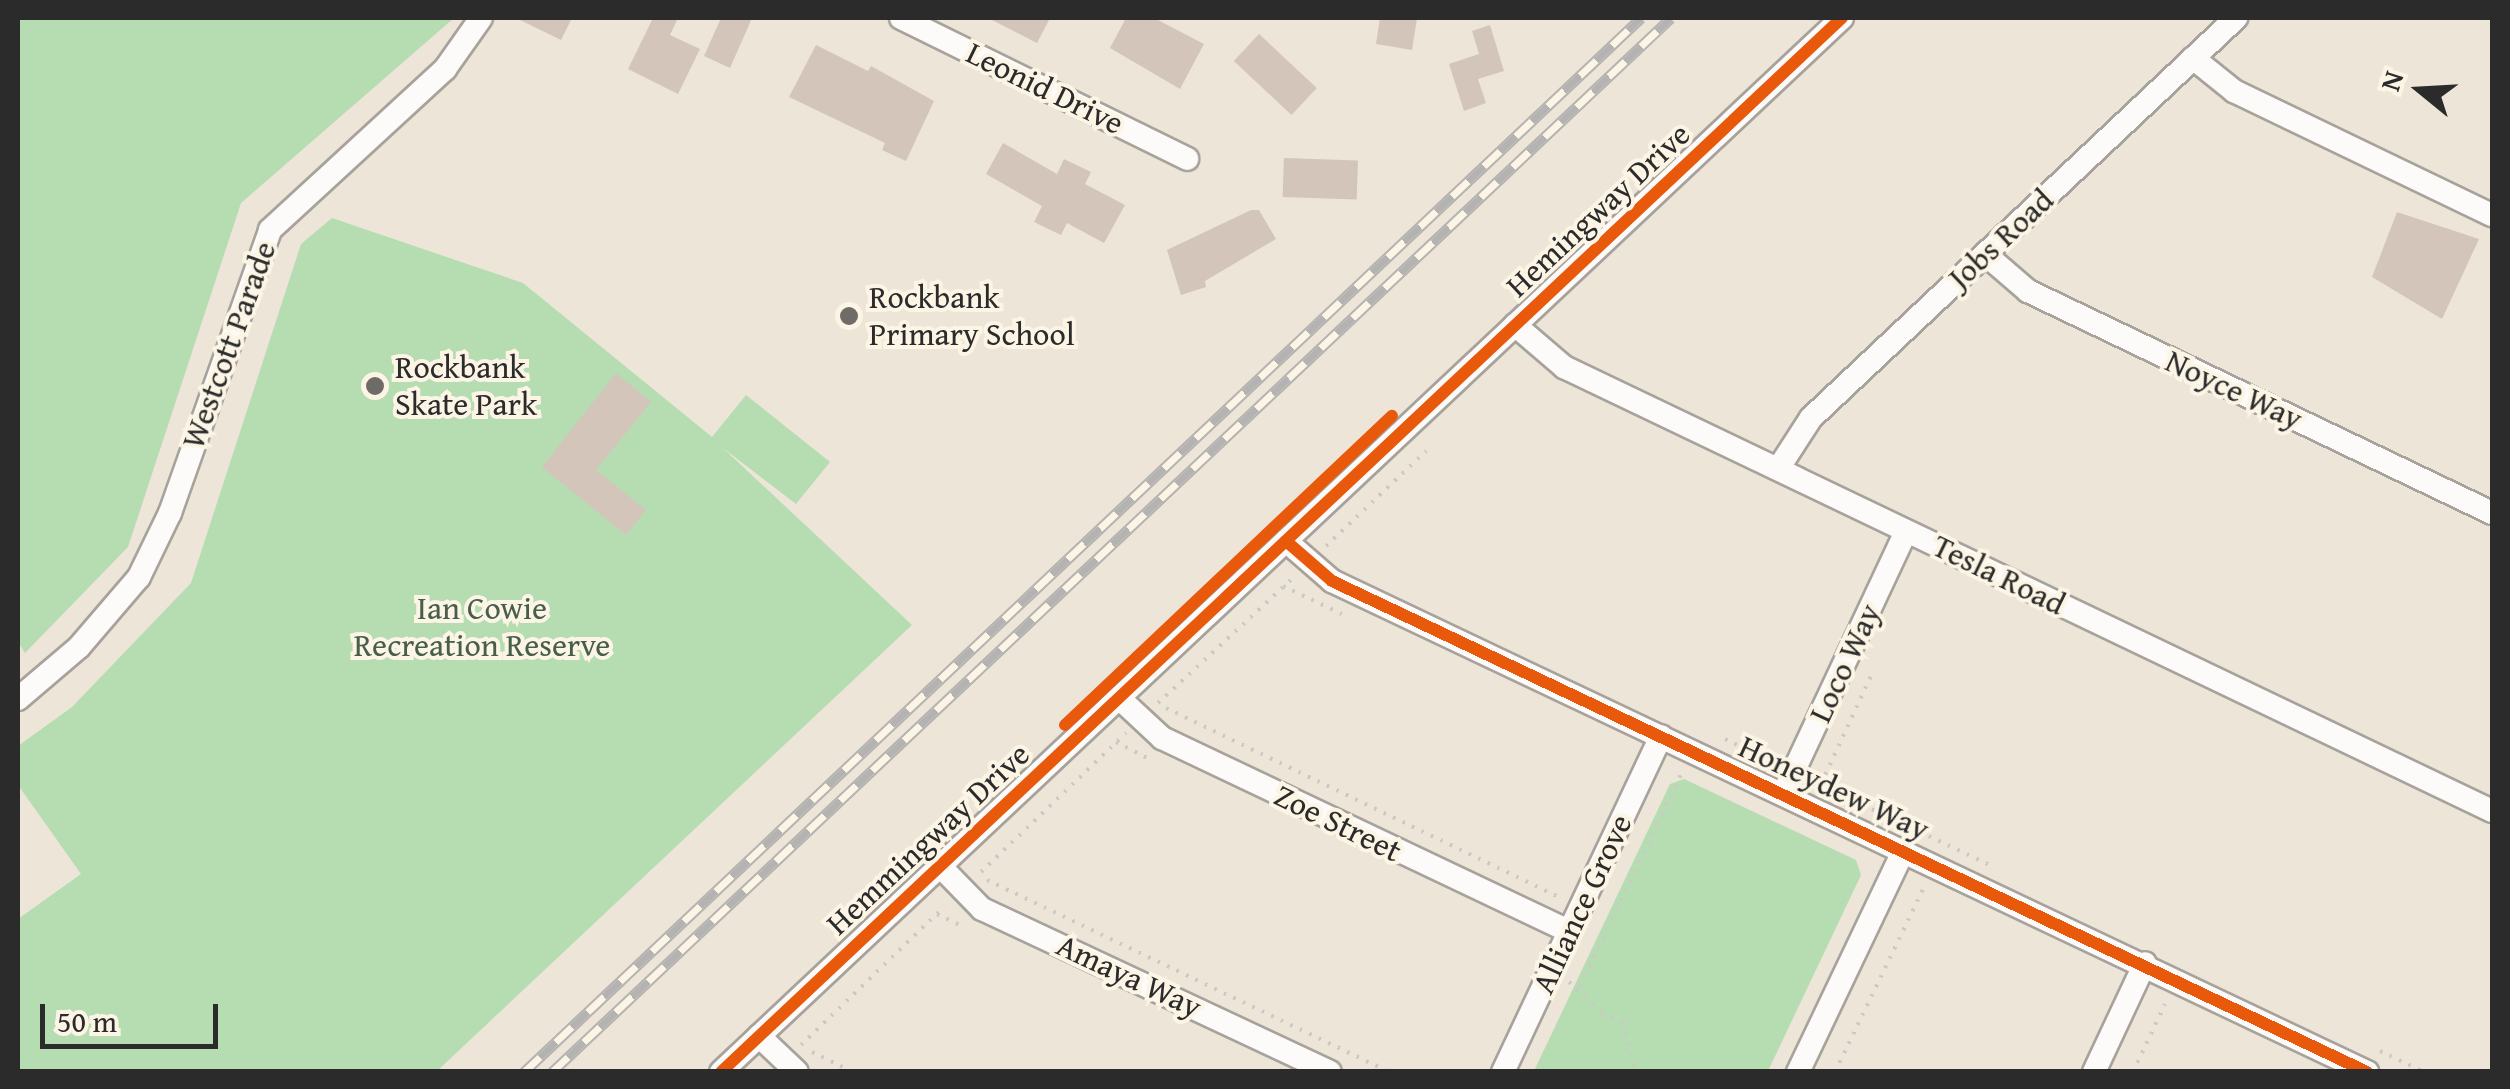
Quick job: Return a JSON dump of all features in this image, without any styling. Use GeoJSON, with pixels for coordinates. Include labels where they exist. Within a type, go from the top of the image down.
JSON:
{"type":"FeatureCollection","features":[{"type":"Feature","properties":{"kind":"street","name":"Westcott Parade"},"geometry":{"type":"LineString","coordinates":[[18,699],[79,647],[140,577],[170,512],[270,230],[445,69],[481,18]]}},
{"type":"Feature","properties":{"kind":"street","name":"Leonid Drive"},"geometry":{"type":"LineString","coordinates":[[904,18],[1187,159]]}},
{"type":"Feature","properties":{"kind":"street","name":"Hemingway Drive"},"geometry":{"type":"LineString","coordinates":[[1392,442],[1842,18]]}},
{"type":"Feature","properties":{"kind":"street","name":"Jobs Road"},"geometry":{"type":"LineString","coordinates":[[1778,469],[1811,418],[2236,18]]}},
{"type":"Feature","properties":{"kind":"street"},"geometry":{"type":"LineString","coordinates":[[2193,58],[2234,91],[2492,215]]}},
{"type":"Feature","properties":{"kind":"street","name":"Noyce Way"},"geometry":{"type":"LineString","coordinates":[[1985,254],[2028,291],[2492,512]]}},
{"type":"Feature","properties":{"kind":"street","name":"Tesla Road"},"geometry":{"type":"LineString","coordinates":[[1515,326],[1564,367],[2492,811]]}},
{"type":"Feature","properties":{"kind":"street","name":"Hemmingway Drive"},"geometry":{"type":"LineString","coordinates":[[721,1072],[1392,442]]}},
{"type":"Feature","properties":{"kind":"street","name":"Loco Way"},"geometry":{"type":"LineString","coordinates":[[1783,794],[1906,531]]}},
{"type":"Feature","properties":{"kind":"street","name":"Honeydew Way"},"geometry":{"type":"LineString","coordinates":[[1286,541],[1308,564],[2367,1072]]}},
{"type":"Feature","properties":{"kind":"street","name":"Zoe Street"},"geometry":{"type":"LineString","coordinates":[[1119,698],[1139,721],[1162,738],[1569,932]]}},
{"type":"Feature","properties":{"kind":"street","name":"Alliance Grove"},"geometry":{"type":"LineString","coordinates":[[1503,1072],[1661,736]]}},
{"type":"Feature","properties":{"kind":"street"},"geometry":{"type":"LineString","coordinates":[[1798,1072],[1903,852]]}},
{"type":"Feature","properties":{"kind":"street","name":"Amaya Way"},"geometry":{"type":"LineString","coordinates":[[940,866],[960,892],[982,909],[1330,1072]]}},
{"type":"Feature","properties":{"kind":"street"},"geometry":{"type":"LineString","coordinates":[[2094,1072],[2146,963]]}},
{"type":"Feature","properties":{"kind":"street"},"geometry":{"type":"LineString","coordinates":[[760,1036],[797,1072]]}},
{"type":"Feature","properties":{"kind":"path"},"geometry":{"type":"LineString","coordinates":[[1389,1072],[977,875],[1426,451]]}},
{"type":"Feature","properties":{"kind":"path"},"geometry":{"type":"LineString","coordinates":[[1821,784],[1870,676]]}},
{"type":"Feature","properties":{"kind":"path"},"geometry":{"type":"LineString","coordinates":[[1157,704],[1563,900]]}},
{"type":"Feature","properties":{"kind":"path"},"geometry":{"type":"LineString","coordinates":[[1580,986],[1682,773]]}},
{"type":"Feature","properties":{"kind":"path"},"geometry":{"type":"LineString","coordinates":[[1836,1072],[1923,889]]}},
{"type":"Feature","properties":{"kind":"path"},"geometry":{"type":"LineString","coordinates":[[852,1072],[800,1046],[960,892]]}},
{"type":"Feature","properties":{"kind":"path"},"geometry":{"type":"LineString","coordinates":[[1548,975],[1580,986],[1602,1013],[1624,1023],[1635,1072]]}},
{"type":"Feature","properties":{"kind":"path"},"geometry":{"type":"LineString","coordinates":[[2133,1072],[2165,1004]]}},
{"type":"Feature","properties":{"kind":"green space"},"geometry":{"type":"Polygon","coordinates":[[[18,18],[454,18],[241,203],[128,547],[25,653],[18,642],[18,18]]]}},
{"type":"Feature","properties":{"kind":"green space","name":"Ian Cowie Recreation Reserve"},"geometry":{"type":"Polygon","coordinates":[[[332,218],[523,283],[712,437],[746,395],[830,462],[796,504],[723,448],[912,625],[437,1071],[18,1071],[18,919],[81,874],[18,785],[18,746],[72,707],[191,583],[301,244],[332,218]]]}},
{"type":"Feature","properties":{"kind":"green space"},"geometry":{"type":"Polygon","coordinates":[[[1684,779],[1856,860],[1861,875],[1768,1071],[1534,1071],[1670,784],[1684,779]]]}},
{"type":"Feature","properties":{"kind":"building"},"geometry":{"type":"Polygon","coordinates":[[[516,18],[572,18],[561,40],[516,18]]]}},
{"type":"Feature","properties":{"kind":"building"},"geometry":{"type":"Polygon","coordinates":[[[653,18],[678,18],[670,35],[700,49],[678,94],[628,69],[653,18]]]}},
{"type":"Feature","properties":{"kind":"building"},"geometry":{"type":"Polygon","coordinates":[[[721,18],[752,18],[730,68],[704,56],[721,18]]]}},
{"type":"Feature","properties":{"kind":"building"},"geometry":{"type":"Polygon","coordinates":[[[988,18],[1050,18],[1037,43],[988,18]]]}},
{"type":"Feature","properties":{"kind":"building"},"geometry":{"type":"Polygon","coordinates":[[[1126,18],[1154,18],[1204,44],[1180,89],[1110,48],[1126,18]]]}},
{"type":"Feature","properties":{"kind":"building"},"geometry":{"type":"Polygon","coordinates":[[[1380,18],[1417,18],[1412,50],[1376,44],[1380,18]]]}},
{"type":"Feature","properties":{"kind":"building"},"geometry":{"type":"Polygon","coordinates":[[[1490,25],[1504,71],[1478,79],[1486,103],[1464,111],[1449,64],[1479,54],[1472,31],[1490,25]]]}},
{"type":"Feature","properties":{"kind":"building"},"geometry":{"type":"Polygon","coordinates":[[[1259,34],[1317,88],[1292,115],[1234,61],[1259,34]]]}},
{"type":"Feature","properties":{"kind":"building"},"geometry":{"type":"Polygon","coordinates":[[[816,45],[868,71],[871,66],[934,101],[906,161],[882,150],[885,143],[789,97],[816,45]]]}},
{"type":"Feature","properties":{"kind":"building"},"geometry":{"type":"Polygon","coordinates":[[[1003,143],[1057,174],[1064,159],[1091,172],[1085,184],[1125,205],[1104,243],[1067,223],[1061,235],[1034,222],[1042,206],[986,174],[1003,143]]]}},
{"type":"Feature","properties":{"kind":"building"},"geometry":{"type":"Polygon","coordinates":[[[1284,158],[1358,161],[1357,200],[1283,197],[1284,158]]]}},
{"type":"Feature","properties":{"kind":"building"},"geometry":{"type":"Polygon","coordinates":[[[1251,210],[1259,210],[1276,239],[1205,281],[1206,287],[1181,295],[1167,250],[1251,210]]]}},
{"type":"Feature","properties":{"kind":"building"},"geometry":{"type":"Polygon","coordinates":[[[2397,212],[2479,239],[2442,319],[2372,277],[2397,212]]]}},
{"type":"Feature","properties":{"kind":"building"},"geometry":{"type":"Polygon","coordinates":[[[616,373],[651,402],[596,470],[646,510],[626,535],[542,467],[616,373]]]}},
{"type":"Feature","properties":{"kind":"railway"},"geometry":{"type":"LineString","coordinates":[[524,1072],[1641,18]]}},
{"type":"Feature","properties":{"kind":"railway"},"geometry":{"type":"LineString","coordinates":[[552,1072],[1671,18]]}},
{"type":"Feature","properties":{"kind":"cycle path"},"geometry":{"type":"LineString","coordinates":[[721,1072],[1842,18]]}},
{"type":"Feature","properties":{"kind":"cycle path"},"geometry":{"type":"LineString","coordinates":[[1065,725],[1392,416]]}},
{"type":"Feature","properties":{"kind":"cycle path"},"geometry":{"type":"LineString","coordinates":[[1286,541],[1332,581],[2367,1072]]}},
{"type":"Feature","properties":{"kind":"place","name":"Rockbank Primary School"},"geometry":{"type":"Point","coordinates":[849,316]}},
{"type":"Feature","properties":{"kind":"place","name":"Rockbank Skate Park"},"geometry":{"type":"Point","coordinates":[375,386]}}]}
